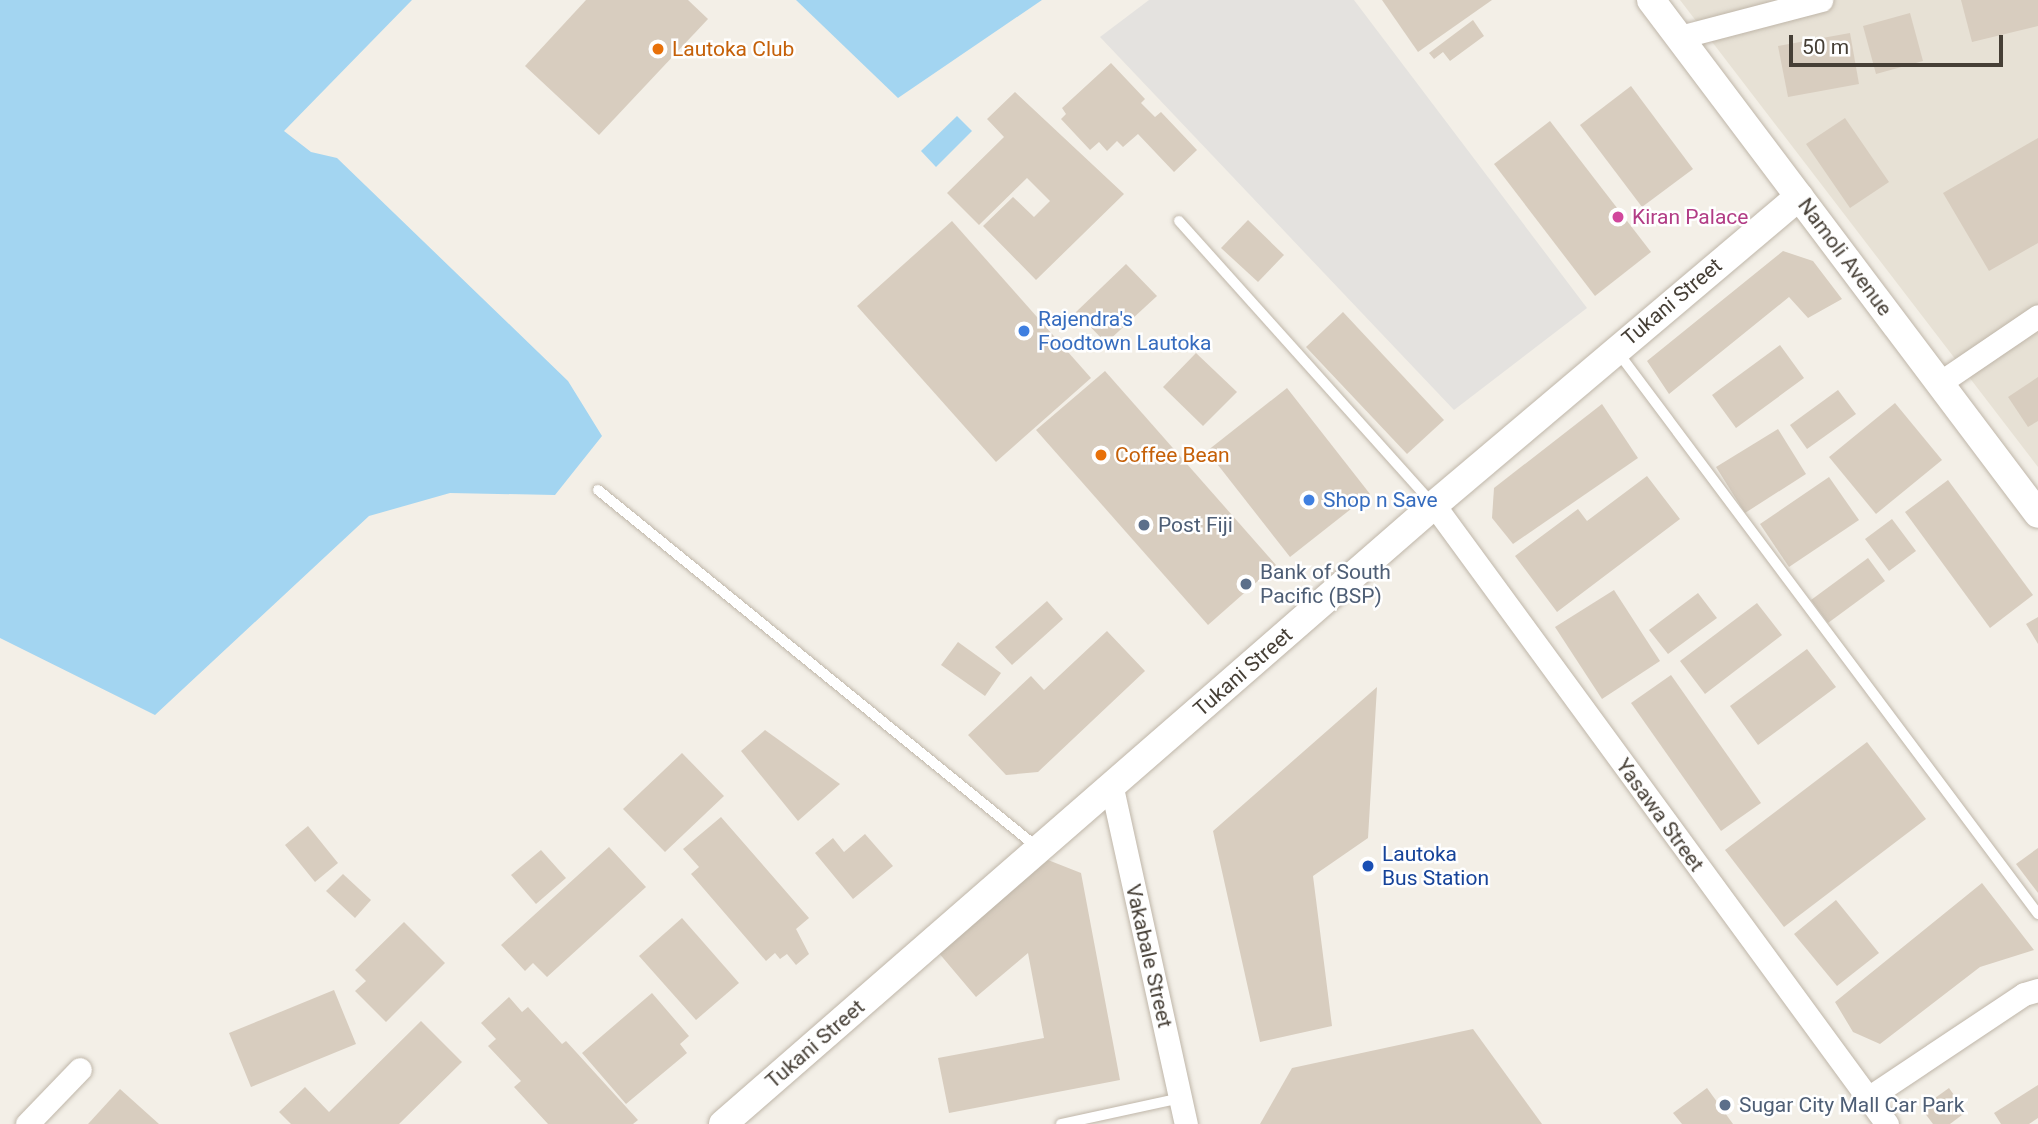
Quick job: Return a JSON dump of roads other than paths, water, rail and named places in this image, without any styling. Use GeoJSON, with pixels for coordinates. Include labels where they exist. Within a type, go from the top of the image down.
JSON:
{"type":"FeatureCollection","features":[{"type":"Feature","properties":{"kind":"street","name":"Namoli Avenue"},"geometry":{"type":"LineString","coordinates":[[1651,0],[2038,514]]}},
{"type":"Feature","properties":{"kind":"street"},"geometry":{"type":"LineString","coordinates":[[1680,37],[1821,0]]}},
{"type":"Feature","properties":{"kind":"street","name":"Tukani Street"},"geometry":{"type":"LineString","coordinates":[[723,1124],[1434,505],[1799,197]]}},
{"type":"Feature","properties":{"kind":"street"},"geometry":{"type":"LineString","coordinates":[[1941,382],[2038,316]]}},
{"type":"Feature","properties":{"kind":"street","name":"Yasawa Street"},"geometry":{"type":"LineString","coordinates":[[1434,505],[1887,1124]]}},
{"type":"Feature","properties":{"kind":"street","name":"Vakabale Street"},"geometry":{"type":"LineString","coordinates":[[1112,788],[1186,1124]]}},
{"type":"Feature","properties":{"kind":"street"},"geometry":{"type":"LineString","coordinates":[[1868,1098],[2024,994],[2038,990]]}},
{"type":"Feature","properties":{"kind":"street"},"geometry":{"type":"LineString","coordinates":[[27,1124],[80,1069]]}},
{"type":"Feature","properties":{"kind":"lane"},"geometry":{"type":"LineString","coordinates":[[1179,221],[1434,505]]}},
{"type":"Feature","properties":{"kind":"lane"},"geometry":{"type":"LineString","coordinates":[[1616,349],[2038,914]]}},
{"type":"Feature","properties":{"kind":"lane"},"geometry":{"type":"LineString","coordinates":[[598,490],[1039,849]]}},
{"type":"Feature","properties":{"kind":"lane"},"geometry":{"type":"LineString","coordinates":[[1061,1124],[1181,1098]]}},
{"type":"Feature","properties":{"kind":"water"},"geometry":{"type":"Polygon","coordinates":[[[0,0],[412,0],[284,131],[311,152],[337,158],[568,381],[602,436],[555,495],[450,493],[369,516],[155,715],[0,638],[0,0]]]}},
{"type":"Feature","properties":{"kind":"water"},"geometry":{"type":"Polygon","coordinates":[[[796,0],[1042,0],[898,98],[796,0]]]}},
{"type":"Feature","properties":{"kind":"water"},"geometry":{"type":"Polygon","coordinates":[[[957,116],[972,131],[936,167],[921,151],[957,116]]]}},
{"type":"Feature","properties":{"kind":"place","name":"Lautoka Club"},"geometry":{"type":"Point","coordinates":[658,49]}},
{"type":"Feature","properties":{"kind":"place","name":"Kiran Palace"},"geometry":{"type":"Point","coordinates":[1618,217]}},
{"type":"Feature","properties":{"kind":"place","name":"Rajendra's Foodtown Lautoka"},"geometry":{"type":"Point","coordinates":[1024,331]}},
{"type":"Feature","properties":{"kind":"place","name":"Coffee Bean"},"geometry":{"type":"Point","coordinates":[1101,455]}},
{"type":"Feature","properties":{"kind":"place","name":"Shop n Save"},"geometry":{"type":"Point","coordinates":[1309,500]}},
{"type":"Feature","properties":{"kind":"place","name":"Post Fiji"},"geometry":{"type":"Point","coordinates":[1144,525]}},
{"type":"Feature","properties":{"kind":"place","name":"Bank of South Pacific (BSP)"},"geometry":{"type":"Point","coordinates":[1246,584]}},
{"type":"Feature","properties":{"kind":"place","name":"Lautoka Bus Station"},"geometry":{"type":"Point","coordinates":[1368,866]}},
{"type":"Feature","properties":{"kind":"place","name":"Sugar City Mall Car Park"},"geometry":{"type":"Point","coordinates":[1725,1105]}}]}
